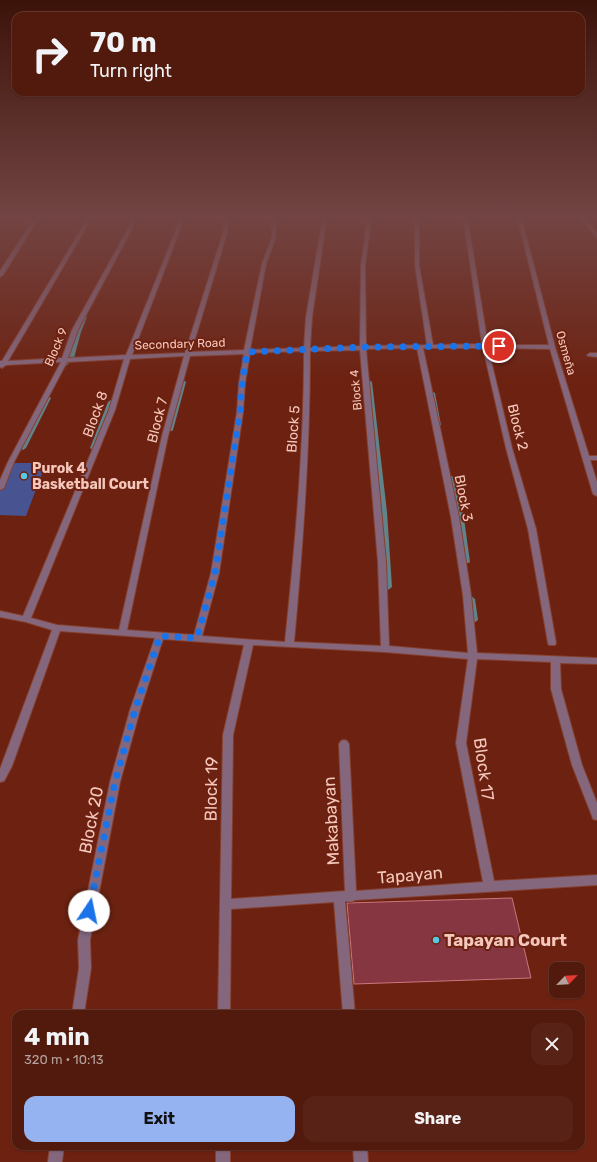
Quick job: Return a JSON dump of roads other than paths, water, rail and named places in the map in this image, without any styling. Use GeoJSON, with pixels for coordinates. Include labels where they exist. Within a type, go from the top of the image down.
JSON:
{"type":"FeatureCollection","features":[{"type":"Feature","properties":{"kind":"street"},"geometry":{"type":"LineString","coordinates":[[1,365],[58,270]]}},
{"type":"Feature","properties":{"kind":"street","name":"Block 9"},"geometry":{"type":"LineString","coordinates":[[0,488],[11,462],[64,361],[75,330],[107,270]]}},
{"type":"Feature","properties":{"kind":"street","name":"Block 8"},"geometry":{"type":"LineString","coordinates":[[26,619],[112,410],[128,357],[162,270]]}},
{"type":"Feature","properties":{"kind":"street","name":"Block 7"},"geometry":{"type":"LineString","coordinates":[[122,633],[165,436],[187,355],[213,270]]}},
{"type":"Feature","properties":{"kind":"street"},"geometry":{"type":"LineString","coordinates":[[197,638],[215,573],[240,412],[242,383],[263,270]]}},
{"type":"Feature","properties":{"kind":"street","name":"Block 5"},"geometry":{"type":"LineString","coordinates":[[289,645],[300,535],[304,453],[308,411],[306,349],[310,304],[316,270]]}},
{"type":"Feature","properties":{"kind":"street","name":"Block 4"},"geometry":{"type":"LineString","coordinates":[[363,270],[363,347],[382,562],[385,649]]}},
{"type":"Feature","properties":{"kind":"street"},"geometry":{"type":"LineString","coordinates":[[418,270],[430,346]]}},
{"type":"Feature","properties":{"kind":"street","name":"Block 2"},"geometry":{"type":"LineString","coordinates":[[473,270],[485,346],[532,529],[552,643]]}},
{"type":"Feature","properties":{"kind":"street","name":"Osmeña"},"geometry":{"type":"LineString","coordinates":[[533,270],[552,347],[597,494]]}},
{"type":"Feature","properties":{"kind":"street","name":"Secondary Road"},"geometry":{"type":"LineString","coordinates":[[1,365],[128,357],[363,347],[552,347]]}},
{"type":"Feature","properties":{"kind":"street","name":"Block 3"},"geometry":{"type":"LineString","coordinates":[[420,347],[455,516],[467,595],[473,656]]}},
{"type":"Feature","properties":{"kind":"street"},"geometry":{"type":"LineString","coordinates":[[590,355],[597,355]]}},
{"type":"Feature","properties":{"kind":"street"},"geometry":{"type":"LineString","coordinates":[[585,458],[597,458]]}},
{"type":"Feature","properties":{"kind":"street"},"geometry":{"type":"LineString","coordinates":[[0,614],[26,619],[57,628],[289,645],[385,649],[473,656],[597,661]]}},
{"type":"Feature","properties":{"kind":"street"},"geometry":{"type":"LineString","coordinates":[[0,778],[7,766],[57,628]]}},
{"type":"Feature","properties":{"kind":"street","name":"Block 20"},"geometry":{"type":"LineString","coordinates":[[79,1010],[85,968],[84,940],[115,782],[135,710],[160,636]]}},
{"type":"Feature","properties":{"kind":"street","name":"Block 19"},"geometry":{"type":"LineString","coordinates":[[224,1010],[228,735],[248,642]]}},
{"type":"Feature","properties":{"kind":"street","name":"Block 17"},"geometry":{"type":"LineString","coordinates":[[473,656],[461,743],[489,885]]}},
{"type":"Feature","properties":{"kind":"street"},"geometry":{"type":"LineString","coordinates":[[555,660],[556,689],[577,765],[597,816]]}},
{"type":"Feature","properties":{"kind":"street","name":"Makabayan"},"geometry":{"type":"LineString","coordinates":[[344,744],[345,897],[349,1010]]}},
{"type":"Feature","properties":{"kind":"street","name":"Tapayan"},"geometry":{"type":"LineString","coordinates":[[225,904],[345,897],[489,885],[597,880]]}},
{"type":"Feature","properties":{"kind":"street"},"geometry":{"type":"LineString","coordinates":[[55,1162],[56,1150]]}},
{"type":"Feature","properties":{"kind":"street"},"geometry":{"type":"LineString","coordinates":[[222,1162],[223,1150]]}},
{"type":"Feature","properties":{"kind":"street"},"geometry":{"type":"LineString","coordinates":[[360,1150],[361,1162]]}},
{"type":"Feature","properties":{"kind":"waterway"},"geometry":{"type":"LineString","coordinates":[[63,366],[71,358],[84,317]]}},
{"type":"Feature","properties":{"kind":"waterway"},"geometry":{"type":"LineString","coordinates":[[170,430],[183,382]]}},
{"type":"Feature","properties":{"kind":"waterway"},"geometry":{"type":"LineString","coordinates":[[369,382],[383,512],[388,587]]}},
{"type":"Feature","properties":{"kind":"waterway"},"geometry":{"type":"LineString","coordinates":[[432,393],[438,425]]}},
{"type":"Feature","properties":{"kind":"waterway"},"geometry":{"type":"LineString","coordinates":[[23,448],[48,398]]}},
{"type":"Feature","properties":{"kind":"waterway"},"geometry":{"type":"LineString","coordinates":[[93,448],[111,402]]}},
{"type":"Feature","properties":{"kind":"waterway"},"geometry":{"type":"LineString","coordinates":[[450,477],[459,511],[466,562]]}},
{"type":"Feature","properties":{"kind":"waterway"},"geometry":{"type":"LineString","coordinates":[[471,599],[474,620]]}},
{"type":"Feature","properties":{"kind":"place","name":"Purok 4 Basketball Court"},"geometry":{"type":"Point","coordinates":[24,476]}},
{"type":"Feature","properties":{"kind":"place","name":"Tapayan Court"},"geometry":{"type":"Point","coordinates":[436,940]}}]}
